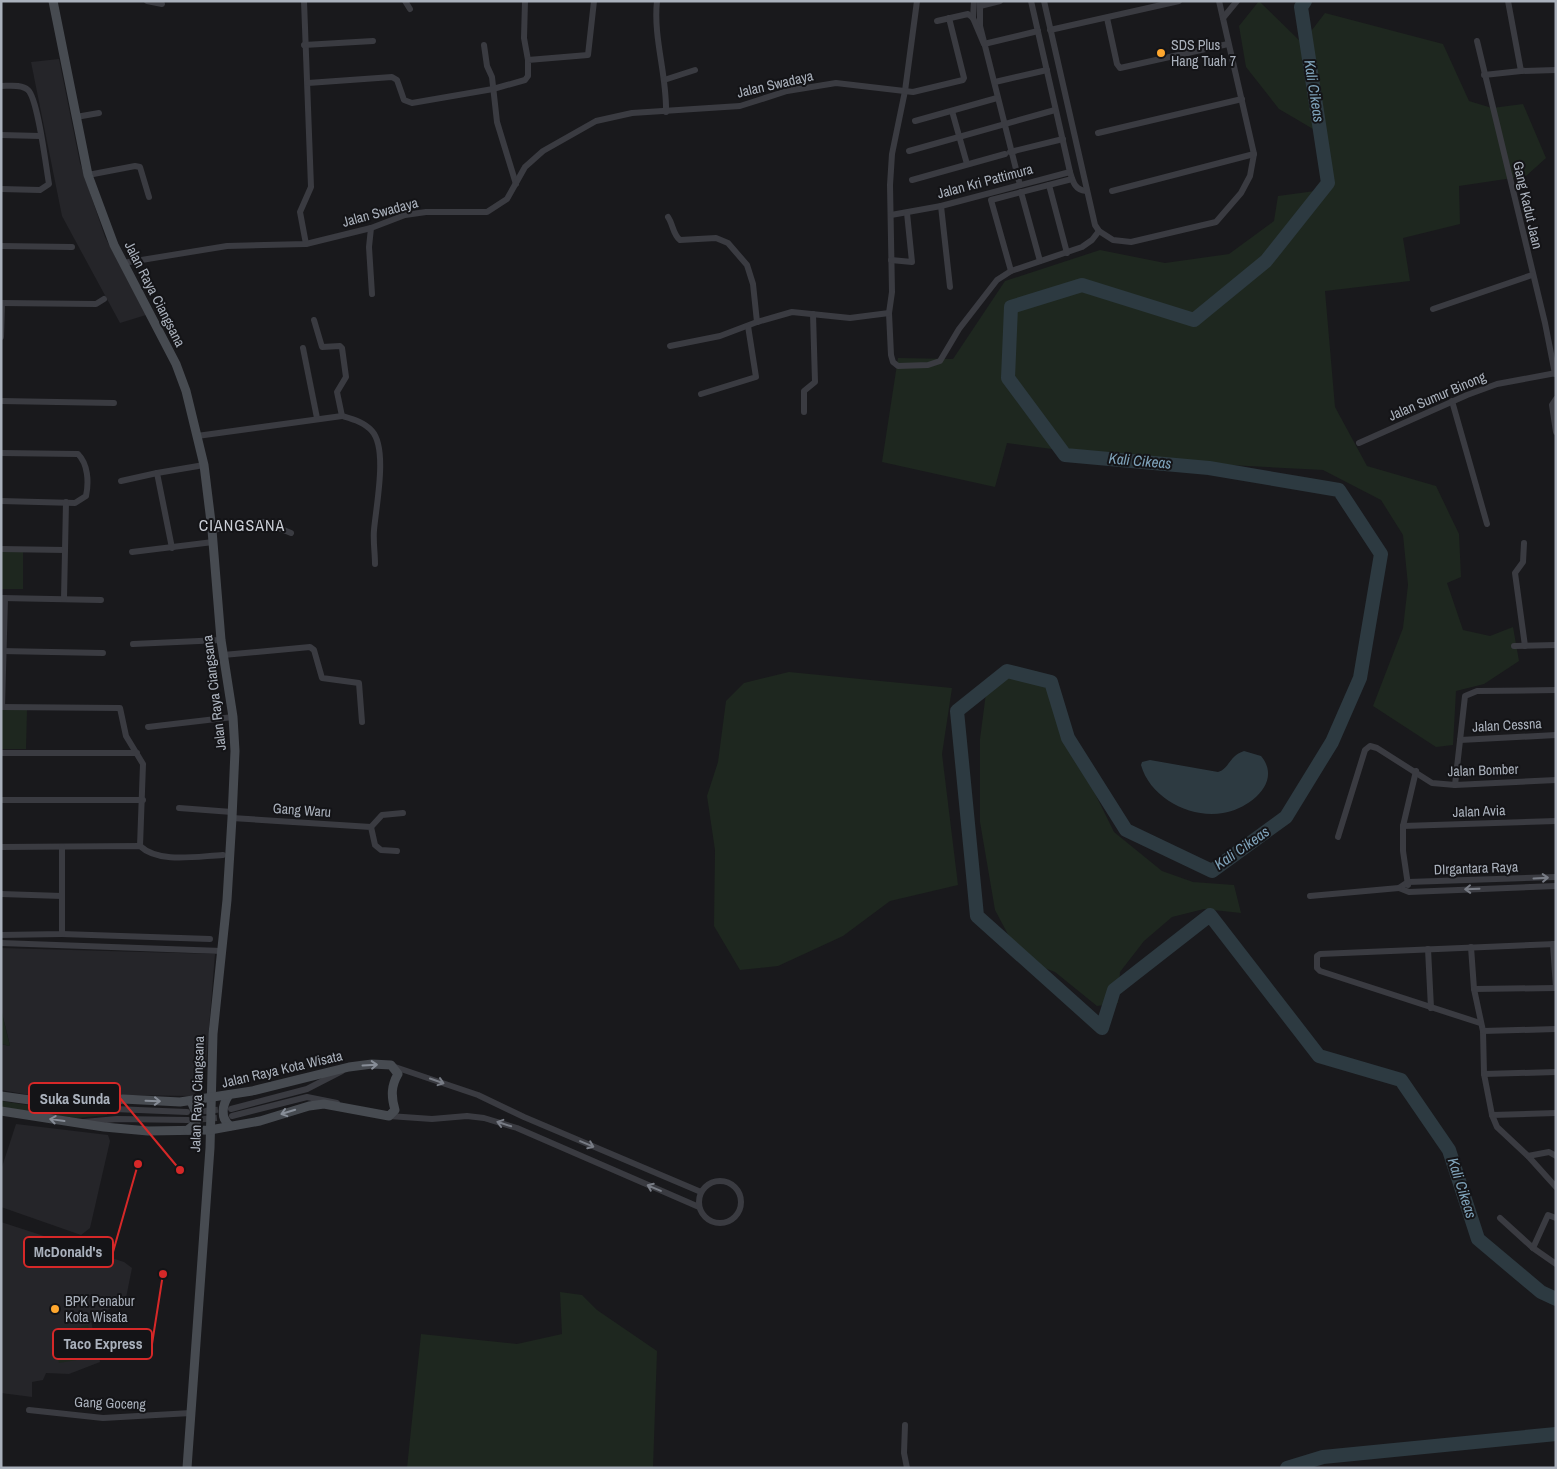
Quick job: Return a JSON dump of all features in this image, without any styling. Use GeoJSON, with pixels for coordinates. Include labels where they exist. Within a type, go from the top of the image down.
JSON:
{"type":"FeatureCollection","features":[{"type":"Feature","properties":{"kind":"main road","name":"Jalan Raya Ciangsana"},"geometry":{"type":"LineString","coordinates":[[53,1],[88,175],[114,245],[176,364],[186,391],[204,465],[212,530],[220,640],[233,717],[235,751],[232,815],[222,951],[213,1034],[210,1130],[187,1468]]}},
{"type":"Feature","properties":{"kind":"main road","name":"Jalan Raya Kota Wisata"},"geometry":{"type":"LineString","coordinates":[[1,1096],[81,1107],[123,1099],[191,1101],[229,1096],[349,1067],[372,1064],[391,1065]]}},
{"type":"Feature","properties":{"kind":"main road"},"geometry":{"type":"LineString","coordinates":[[1,1111],[74,1123],[144,1130],[210,1130],[260,1121],[309,1106],[324,1104],[370,1112],[392,1113],[393,1083],[398,1074],[391,1065]]}},
{"type":"Feature","properties":{"kind":"main road"},"geometry":{"type":"LineString","coordinates":[[229,1096],[223,1107],[224,1119],[230,1126]]}},
{"type":"Feature","properties":{"kind":"main road"},"geometry":{"type":"LineString","coordinates":[[188,1130],[196,1123],[196,1113],[191,1101]]}},
{"type":"Feature","properties":{"kind":"street"},"geometry":{"type":"LineString","coordinates":[[147,1],[162,4]]}},
{"type":"Feature","properties":{"kind":"street"},"geometry":{"type":"LineString","coordinates":[[304,1],[304,45],[308,83],[311,187],[300,212],[306,244]]}},
{"type":"Feature","properties":{"kind":"street"},"geometry":{"type":"LineString","coordinates":[[405,1],[410,9]]}},
{"type":"Feature","properties":{"kind":"street"},"geometry":{"type":"LineString","coordinates":[[308,83],[392,77],[397,80],[404,100],[412,103],[493,89],[525,80],[528,76],[528,60],[524,38],[525,1]]}},
{"type":"Feature","properties":{"kind":"street"},"geometry":{"type":"LineString","coordinates":[[528,60],[588,55],[594,1]]}},
{"type":"Feature","properties":{"kind":"street"},"geometry":{"type":"LineString","coordinates":[[656,1],[666,112]]}},
{"type":"Feature","properties":{"kind":"street"},"geometry":{"type":"LineString","coordinates":[[917,1],[905,91],[892,154],[892,292],[890,313],[891,355],[893,362],[898,366],[935,363],[945,355],[959,329],[997,280],[1011,271],[1082,247],[1092,240],[1099,231]]}},
{"type":"Feature","properties":{"kind":"street"},"geometry":{"type":"LineString","coordinates":[[978,3],[1000,1]]}},
{"type":"Feature","properties":{"kind":"street"},"geometry":{"type":"LineString","coordinates":[[1031,1],[1071,175],[1076,187],[1080,191],[1086,192]]}},
{"type":"Feature","properties":{"kind":"street"},"geometry":{"type":"LineString","coordinates":[[1044,1],[1095,225],[1099,231],[1113,240],[1131,242],[1216,222],[1241,193],[1250,176],[1254,154],[1219,1]]}},
{"type":"Feature","properties":{"kind":"street"},"geometry":{"type":"LineString","coordinates":[[1050,30],[1179,1]]}},
{"type":"Feature","properties":{"kind":"street"},"geometry":{"type":"LineString","coordinates":[[1223,18],[1237,1]]}},
{"type":"Feature","properties":{"kind":"street"},"geometry":{"type":"LineString","coordinates":[[1508,1],[1521,72]]}},
{"type":"Feature","properties":{"kind":"street"},"geometry":{"type":"LineString","coordinates":[[973,18],[978,3]]}},
{"type":"Feature","properties":{"kind":"street"},"geometry":{"type":"LineString","coordinates":[[978,3],[980,26],[995,82],[1008,153],[1020,185]]}},
{"type":"Feature","properties":{"kind":"street"},"geometry":{"type":"LineString","coordinates":[[937,21],[965,13],[973,18],[984,44]]}},
{"type":"Feature","properties":{"kind":"street","name":"Jalan Swadaya"},"geometry":{"type":"LineString","coordinates":[[123,263],[227,246],[306,244],[371,228],[405,216],[426,212],[487,212],[507,199],[525,167],[543,151],[596,121],[632,113],[740,106],[787,91],[836,83],[884,87],[913,92],[964,78],[949,18]]}},
{"type":"Feature","properties":{"kind":"street"},"geometry":{"type":"LineString","coordinates":[[1107,18],[1117,64],[1120,68],[1228,44]]}},
{"type":"Feature","properties":{"kind":"street"},"geometry":{"type":"LineString","coordinates":[[984,44],[1038,31]]}},
{"type":"Feature","properties":{"kind":"street"},"geometry":{"type":"LineString","coordinates":[[304,45],[373,41]]}},
{"type":"Feature","properties":{"kind":"street","name":"Gang Kadut Jaan"},"geometry":{"type":"LineString","coordinates":[[1477,42],[1545,323],[1555,374]]}},
{"type":"Feature","properties":{"kind":"street"},"geometry":{"type":"LineString","coordinates":[[484,45],[493,89],[497,122],[516,184]]}},
{"type":"Feature","properties":{"kind":"street"},"geometry":{"type":"LineString","coordinates":[[664,80],[696,70]]}},
{"type":"Feature","properties":{"kind":"street"},"geometry":{"type":"LineString","coordinates":[[995,82],[1047,70]]}},
{"type":"Feature","properties":{"kind":"street"},"geometry":{"type":"LineString","coordinates":[[1484,75],[1556,70]]}},
{"type":"Feature","properties":{"kind":"street"},"geometry":{"type":"LineString","coordinates":[[1,86],[23,86],[29,90],[36,110],[49,184],[40,190],[1,190]]}},
{"type":"Feature","properties":{"kind":"street"},"geometry":{"type":"LineString","coordinates":[[915,121],[997,98]]}},
{"type":"Feature","properties":{"kind":"street"},"geometry":{"type":"LineString","coordinates":[[1098,133],[1242,99]]}},
{"type":"Feature","properties":{"kind":"street"},"geometry":{"type":"LineString","coordinates":[[908,151],[1055,110]]}},
{"type":"Feature","properties":{"kind":"street"},"geometry":{"type":"LineString","coordinates":[[952,111],[967,164]]}},
{"type":"Feature","properties":{"kind":"street"},"geometry":{"type":"LineString","coordinates":[[76,117],[99,113]]}},
{"type":"Feature","properties":{"kind":"street"},"geometry":{"type":"LineString","coordinates":[[1,135],[40,136]]}},
{"type":"Feature","properties":{"kind":"street"},"geometry":{"type":"LineString","coordinates":[[912,180],[1062,139]]}},
{"type":"Feature","properties":{"kind":"street"},"geometry":{"type":"LineString","coordinates":[[1112,191],[1254,154]]}},
{"type":"Feature","properties":{"kind":"street"},"geometry":{"type":"LineString","coordinates":[[88,175],[135,166],[140,168],[149,197]]}},
{"type":"Feature","properties":{"kind":"street"},"geometry":{"type":"LineString","coordinates":[[1011,271],[991,200],[1049,185],[1071,175]]}},
{"type":"Feature","properties":{"kind":"street","name":"Jalan Kri Pattimura"},"geometry":{"type":"LineString","coordinates":[[891,215],[941,206],[1020,185],[1071,175]]}},
{"type":"Feature","properties":{"kind":"street"},"geometry":{"type":"LineString","coordinates":[[1049,185],[1066,252]]}},
{"type":"Feature","properties":{"kind":"street"},"geometry":{"type":"LineString","coordinates":[[1022,192],[1040,261]]}},
{"type":"Feature","properties":{"kind":"street"},"geometry":{"type":"LineString","coordinates":[[941,206],[950,287]]}},
{"type":"Feature","properties":{"kind":"street"},"geometry":{"type":"LineString","coordinates":[[891,260],[912,262],[907,213]]}},
{"type":"Feature","properties":{"kind":"street"},"geometry":{"type":"LineString","coordinates":[[668,217],[672,223],[676,238],[680,240],[716,238],[728,243],[747,265],[753,284],[757,322]]}},
{"type":"Feature","properties":{"kind":"street"},"geometry":{"type":"LineString","coordinates":[[371,228],[369,247],[372,294]]}},
{"type":"Feature","properties":{"kind":"street"},"geometry":{"type":"LineString","coordinates":[[1,246],[72,247]]}},
{"type":"Feature","properties":{"kind":"street"},"geometry":{"type":"LineString","coordinates":[[1433,309],[1532,275]]}},
{"type":"Feature","properties":{"kind":"street"},"geometry":{"type":"LineString","coordinates":[[1,337],[2,303],[96,304],[104,299]]}},
{"type":"Feature","properties":{"kind":"street"},"geometry":{"type":"LineString","coordinates":[[670,346],[720,336],[757,322],[792,312],[850,318],[890,313]]}},
{"type":"Feature","properties":{"kind":"street"},"geometry":{"type":"LineString","coordinates":[[804,412],[804,391],[815,382],[813,314]]}},
{"type":"Feature","properties":{"kind":"street"},"geometry":{"type":"LineString","coordinates":[[314,320],[322,347],[340,346],[342,348],[346,377],[337,392],[342,416]]}},
{"type":"Feature","properties":{"kind":"street"},"geometry":{"type":"LineString","coordinates":[[701,394],[756,377],[748,326]]}},
{"type":"Feature","properties":{"kind":"street"},"geometry":{"type":"LineString","coordinates":[[302,348],[317,418]]}},
{"type":"Feature","properties":{"kind":"street","name":"Jalan Sumur Binong"},"geometry":{"type":"LineString","coordinates":[[1359,443],[1452,401],[1497,384],[1555,374]]}},
{"type":"Feature","properties":{"kind":"street"},"geometry":{"type":"LineString","coordinates":[[1556,399],[1552,405],[1556,432]]}},
{"type":"Feature","properties":{"kind":"street"},"geometry":{"type":"LineString","coordinates":[[1,401],[114,403]]}},
{"type":"Feature","properties":{"kind":"street"},"geometry":{"type":"LineString","coordinates":[[1452,401],[1487,524]]}},
{"type":"Feature","properties":{"kind":"street"},"geometry":{"type":"LineString","coordinates":[[196,436],[342,416],[356,420],[373,432],[380,453],[380,478],[374,531],[375,564]]}},
{"type":"Feature","properties":{"kind":"street"},"geometry":{"type":"LineString","coordinates":[[1,453],[78,454],[82,458],[87,478],[86,496],[75,503],[1,501]]}},
{"type":"Feature","properties":{"kind":"street"},"geometry":{"type":"LineString","coordinates":[[121,481],[204,465]]}},
{"type":"Feature","properties":{"kind":"street"},"geometry":{"type":"LineString","coordinates":[[157,473],[172,548]]}},
{"type":"Feature","properties":{"kind":"street"},"geometry":{"type":"LineString","coordinates":[[64,599],[66,502]]}},
{"type":"Feature","properties":{"kind":"street"},"geometry":{"type":"LineString","coordinates":[[212,530],[264,522],[292,533]]}},
{"type":"Feature","properties":{"kind":"street"},"geometry":{"type":"LineString","coordinates":[[132,552],[213,542]]}},
{"type":"Feature","properties":{"kind":"street"},"geometry":{"type":"LineString","coordinates":[[1524,543],[1523,562],[1515,573],[1525,646]]}},
{"type":"Feature","properties":{"kind":"street"},"geometry":{"type":"LineString","coordinates":[[1,549],[65,550]]}},
{"type":"Feature","properties":{"kind":"street"},"geometry":{"type":"LineString","coordinates":[[101,600],[3,598],[2,707],[120,708],[126,736],[143,764],[140,846]]}},
{"type":"Feature","properties":{"kind":"street"},"geometry":{"type":"LineString","coordinates":[[133,644],[220,640]]}},
{"type":"Feature","properties":{"kind":"street"},"geometry":{"type":"LineString","coordinates":[[1514,646],[1556,644]]}},
{"type":"Feature","properties":{"kind":"street"},"geometry":{"type":"LineString","coordinates":[[223,655],[310,647],[314,650],[322,678],[358,683],[362,722]]}},
{"type":"Feature","properties":{"kind":"street"},"geometry":{"type":"LineString","coordinates":[[2,651],[103,652]]}},
{"type":"Feature","properties":{"kind":"street"},"geometry":{"type":"LineString","coordinates":[[1455,785],[1465,696],[1477,691],[1556,690]]}},
{"type":"Feature","properties":{"kind":"street"},"geometry":{"type":"LineString","coordinates":[[148,727],[233,717]]}},
{"type":"Feature","properties":{"kind":"street","name":"Jalan Cessna"},"geometry":{"type":"LineString","coordinates":[[1460,740],[1556,735]]}},
{"type":"Feature","properties":{"kind":"street","name":"Jalan Bomber"},"geometry":{"type":"LineString","coordinates":[[1338,837],[1365,750],[1368,747],[1375,746],[1432,783],[1455,785],[1556,780]]}},
{"type":"Feature","properties":{"kind":"street"},"geometry":{"type":"LineString","coordinates":[[1,753],[138,753]]}},
{"type":"Feature","properties":{"kind":"street"},"geometry":{"type":"LineString","coordinates":[[1409,892],[1403,851],[1402,826],[1416,771]]}},
{"type":"Feature","properties":{"kind":"street"},"geometry":{"type":"LineString","coordinates":[[1,800],[142,800]]}},
{"type":"Feature","properties":{"kind":"street","name":"Gang Waru"},"geometry":{"type":"LineString","coordinates":[[179,808],[232,815],[371,827]]}},
{"type":"Feature","properties":{"kind":"street"},"geometry":{"type":"LineString","coordinates":[[397,851],[381,850],[375,845],[371,827],[382,815],[402,813]]}},
{"type":"Feature","properties":{"kind":"street","name":"Jalan Avia"},"geometry":{"type":"LineString","coordinates":[[1402,826],[1556,821]]}},
{"type":"Feature","properties":{"kind":"street"},"geometry":{"type":"LineString","coordinates":[[1,847],[140,846],[146,852],[158,856],[223,855]]}},
{"type":"Feature","properties":{"kind":"street"},"geometry":{"type":"LineString","coordinates":[[62,847],[62,934]]}},
{"type":"Feature","properties":{"kind":"street","name":"DIrgantara Raya"},"geometry":{"type":"LineString","coordinates":[[1310,896],[1399,888],[1409,892],[1506,884],[1556,877]]}},
{"type":"Feature","properties":{"kind":"street","name":"DIrgantara Raya"},"geometry":{"type":"LineString","coordinates":[[1399,888],[1408,882],[1556,886]]}},
{"type":"Feature","properties":{"kind":"street"},"geometry":{"type":"LineString","coordinates":[[1,894],[62,896]]}},
{"type":"Feature","properties":{"kind":"street"},"geometry":{"type":"LineString","coordinates":[[1,935],[62,934],[210,939]]}},
{"type":"Feature","properties":{"kind":"street"},"geometry":{"type":"LineString","coordinates":[[1,943],[222,951]]}},
{"type":"Feature","properties":{"kind":"street"},"geometry":{"type":"LineString","coordinates":[[1474,989],[1556,988],[1554,944],[1320,954],[1317,956],[1317,968],[1320,972],[1480,1023]]}},
{"type":"Feature","properties":{"kind":"street"},"geometry":{"type":"LineString","coordinates":[[1471,947],[1474,989],[1483,1031],[1484,1074],[1492,1115],[1498,1127],[1556,1187]]}},
{"type":"Feature","properties":{"kind":"street"},"geometry":{"type":"LineString","coordinates":[[1428,949],[1431,1008]]}},
{"type":"Feature","properties":{"kind":"street"},"geometry":{"type":"LineString","coordinates":[[1483,1031],[1556,1029]]}},
{"type":"Feature","properties":{"kind":"street"},"geometry":{"type":"LineString","coordinates":[[391,1065],[478,1095],[524,1117],[701,1192]]}},
{"type":"Feature","properties":{"kind":"street"},"geometry":{"type":"LineString","coordinates":[[231,1108],[307,1089],[321,1084],[349,1067]]}},
{"type":"Feature","properties":{"kind":"street"},"geometry":{"type":"LineString","coordinates":[[398,1074],[409,1071]]}},
{"type":"Feature","properties":{"kind":"street"},"geometry":{"type":"LineString","coordinates":[[1484,1074],[1556,1072]]}},
{"type":"Feature","properties":{"kind":"street"},"geometry":{"type":"LineString","coordinates":[[232,1116],[307,1097],[320,1098],[370,1112]]}},
{"type":"Feature","properties":{"kind":"street"},"geometry":{"type":"LineString","coordinates":[[81,1107],[187,1112]]}},
{"type":"Feature","properties":{"kind":"street"},"geometry":{"type":"LineString","coordinates":[[392,1113],[406,1118],[432,1119],[467,1116],[484,1118],[517,1128],[699,1207]]}},
{"type":"Feature","properties":{"kind":"street"},"geometry":{"type":"LineString","coordinates":[[1492,1115],[1556,1114]]}},
{"type":"Feature","properties":{"kind":"street"},"geometry":{"type":"LineString","coordinates":[[74,1123],[117,1119],[188,1120]]}},
{"type":"Feature","properties":{"kind":"street"},"geometry":{"type":"LineString","coordinates":[[1528,1156],[1548,1152],[1556,1156]]}},
{"type":"Feature","properties":{"kind":"street"},"geometry":{"type":"LineString","coordinates":[[713,1182],[728,1182],[740,1194],[741,1202],[736,1216],[728,1221],[719,1223],[710,1221],[703,1215],[699,1207],[701,1192],[713,1182]]}},
{"type":"Feature","properties":{"kind":"street"},"geometry":{"type":"LineString","coordinates":[[1533,1248],[1548,1215],[1556,1218]]}},
{"type":"Feature","properties":{"kind":"street"},"geometry":{"type":"LineString","coordinates":[[1500,1218],[1533,1248],[1556,1264]]}},
{"type":"Feature","properties":{"kind":"street","name":"Gang Goceng"},"geometry":{"type":"LineString","coordinates":[[29,1410],[103,1418],[191,1413]]}},
{"type":"Feature","properties":{"kind":"street"},"geometry":{"type":"LineString","coordinates":[[905,1425],[904,1453],[907,1468]]}},
{"type":"Feature","properties":{"kind":"shaded area"},"geometry":{"type":"Polygon","coordinates":[[[1259,1],[1302,43],[1325,13],[1443,44],[1469,101],[1492,108],[1523,104],[1546,158],[1526,176],[1459,186],[1460,224],[1403,238],[1410,281],[1325,291],[1335,407],[1367,466],[1436,486],[1459,534],[1461,577],[1447,583],[1463,630],[1490,636],[1513,627],[1519,661],[1484,684],[1456,691],[1453,745],[1436,747],[1373,706],[1403,628],[1408,585],[1403,535],[1381,500],[1323,470],[1135,460],[1007,443],[995,487],[882,462],[898,358],[953,359],[1005,281],[1100,250],[1165,263],[1229,254],[1274,221],[1278,196],[1330,189],[1325,136],[1279,109],[1246,67],[1239,26],[1259,1]]]}},
{"type":"Feature","properties":{"kind":"shaded area"},"geometry":{"type":"Polygon","coordinates":[[[59,59],[80,163],[105,237],[146,315],[120,323],[62,216],[31,62],[59,59]]]}},
{"type":"Feature","properties":{"kind":"shaded area"},"geometry":{"type":"Polygon","coordinates":[[[1,550],[23,550],[23,589],[1,589],[1,550]]]}},
{"type":"Feature","properties":{"kind":"shaded area"},"geometry":{"type":"Polygon","coordinates":[[[1017,670],[1037,671],[1054,694],[1078,759],[1114,832],[1162,871],[1193,882],[1234,885],[1241,913],[1204,909],[1172,917],[1144,941],[1120,972],[1118,1003],[1097,1006],[1055,972],[1021,959],[995,910],[980,822],[980,739],[986,693],[1017,670]]]}},
{"type":"Feature","properties":{"kind":"shaded area"},"geometry":{"type":"Polygon","coordinates":[[[789,672],[952,688],[942,754],[958,885],[890,901],[843,936],[778,966],[740,970],[714,926],[715,850],[707,796],[718,762],[726,701],[744,683],[789,672]]]}},
{"type":"Feature","properties":{"kind":"shaded area"},"geometry":{"type":"Polygon","coordinates":[[[1,710],[27,710],[26,749],[1,749],[1,710]]]}},
{"type":"Feature","properties":{"kind":"shaded area"},"geometry":{"type":"Polygon","coordinates":[[[1244,751],[1261,756],[1267,766],[1266,784],[1252,800],[1243,806],[1223,813],[1198,813],[1173,804],[1153,787],[1141,765],[1142,762],[1150,760],[1218,772],[1225,768],[1235,756],[1244,751]]]}},
{"type":"Feature","properties":{"kind":"shaded area"},"geometry":{"type":"Polygon","coordinates":[[[1,948],[215,954],[206,1065],[198,1091],[192,1096],[120,1095],[99,1100],[81,1101],[52,1099],[1,1090],[1,1044],[10,1046],[1,1009],[1,948]]]}},
{"type":"Feature","properties":{"kind":"shaded area"},"geometry":{"type":"Polygon","coordinates":[[[1,1009],[10,1046],[1,1044],[1,1009]]]}},
{"type":"Feature","properties":{"kind":"shaded area"},"geometry":{"type":"Polygon","coordinates":[[[1,1101],[67,1111],[107,1113],[107,1115],[76,1118],[1,1107],[1,1101]]]}},
{"type":"Feature","properties":{"kind":"shaded area"},"geometry":{"type":"Polygon","coordinates":[[[16,1124],[108,1135],[110,1141],[90,1228],[81,1235],[1,1207],[1,1170],[16,1124]]]}},
{"type":"Feature","properties":{"kind":"shaded area","name":"BPK Penabur Kota Wisata"},"geometry":{"type":"Polygon","coordinates":[[[1,1222],[124,1262],[132,1268],[126,1298],[91,1321],[100,1362],[69,1374],[46,1373],[43,1380],[32,1382],[32,1397],[1,1393],[1,1222]]]}},
{"type":"Feature","properties":{"kind":"shaded area"},"geometry":{"type":"Polygon","coordinates":[[[560,1292],[582,1295],[597,1310],[657,1351],[653,1468],[407,1468],[421,1334],[517,1344],[562,1334],[560,1292]]]}},
{"type":"Feature","properties":{"kind":"shaded area"},"geometry":{"type":"Polygon","coordinates":[[[88,1325],[95,1356],[78,1359],[71,1329],[88,1325]]]}},
{"type":"Feature","properties":{"kind":"shaded area"},"geometry":{"type":"Polygon","coordinates":[[[70,1329],[77,1360],[59,1363],[53,1333],[70,1329]]]}},
{"type":"Feature","properties":{"kind":"waterway","name":"Kali Cikeas"},"geometry":{"type":"LineString","coordinates":[[1305,1],[1301,7],[1328,183],[1266,261],[1194,320],[1082,285],[1011,307],[1008,378],[1065,455],[1209,468],[1339,490],[1381,554],[1360,678],[1332,742],[1286,817],[1212,871],[1126,830],[1068,738],[1051,682],[1007,671],[957,711],[977,916],[1102,1028],[1114,990],[1210,915],[1319,1056],[1401,1080],[1449,1150],[1478,1239],[1541,1292],[1556,1299]]}},
{"type":"Feature","properties":{"kind":"waterway","name":"Kali Cikeas"},"geometry":{"type":"LineString","coordinates":[[1287,1468],[1323,1457],[1556,1434]]}},
{"type":"Feature","properties":{"kind":"tunnel"},"geometry":{"type":"LineString","coordinates":[[194,1112],[226,1109]]}},
{"type":"Feature","properties":{"kind":"tunnel"},"geometry":{"type":"LineString","coordinates":[[193,1120],[228,1117]]}},
{"type":"Feature","properties":{"kind":"place","name":"SDS Plus Hang Tuah 7"},"geometry":{"type":"Point","coordinates":[1161,53]}},
{"type":"Feature","properties":{"kind":"place","name":"McDonald's"},"geometry":{"type":"Point","coordinates":[138,1164]}},
{"type":"Feature","properties":{"kind":"place","name":"Suka Sunda"},"geometry":{"type":"Point","coordinates":[180,1170]}},
{"type":"Feature","properties":{"kind":"place","name":"Taco Express"},"geometry":{"type":"Point","coordinates":[163,1274]}},
{"type":"Feature","properties":{"kind":"place","name":"BPK Penabur Kota Wisata"},"geometry":{"type":"Point","coordinates":[55,1309]}},
{"type":"Feature","properties":{"kind":"district","name":"CIANGSANA"},"geometry":{"type":"Point","coordinates":[242,525]}}]}
